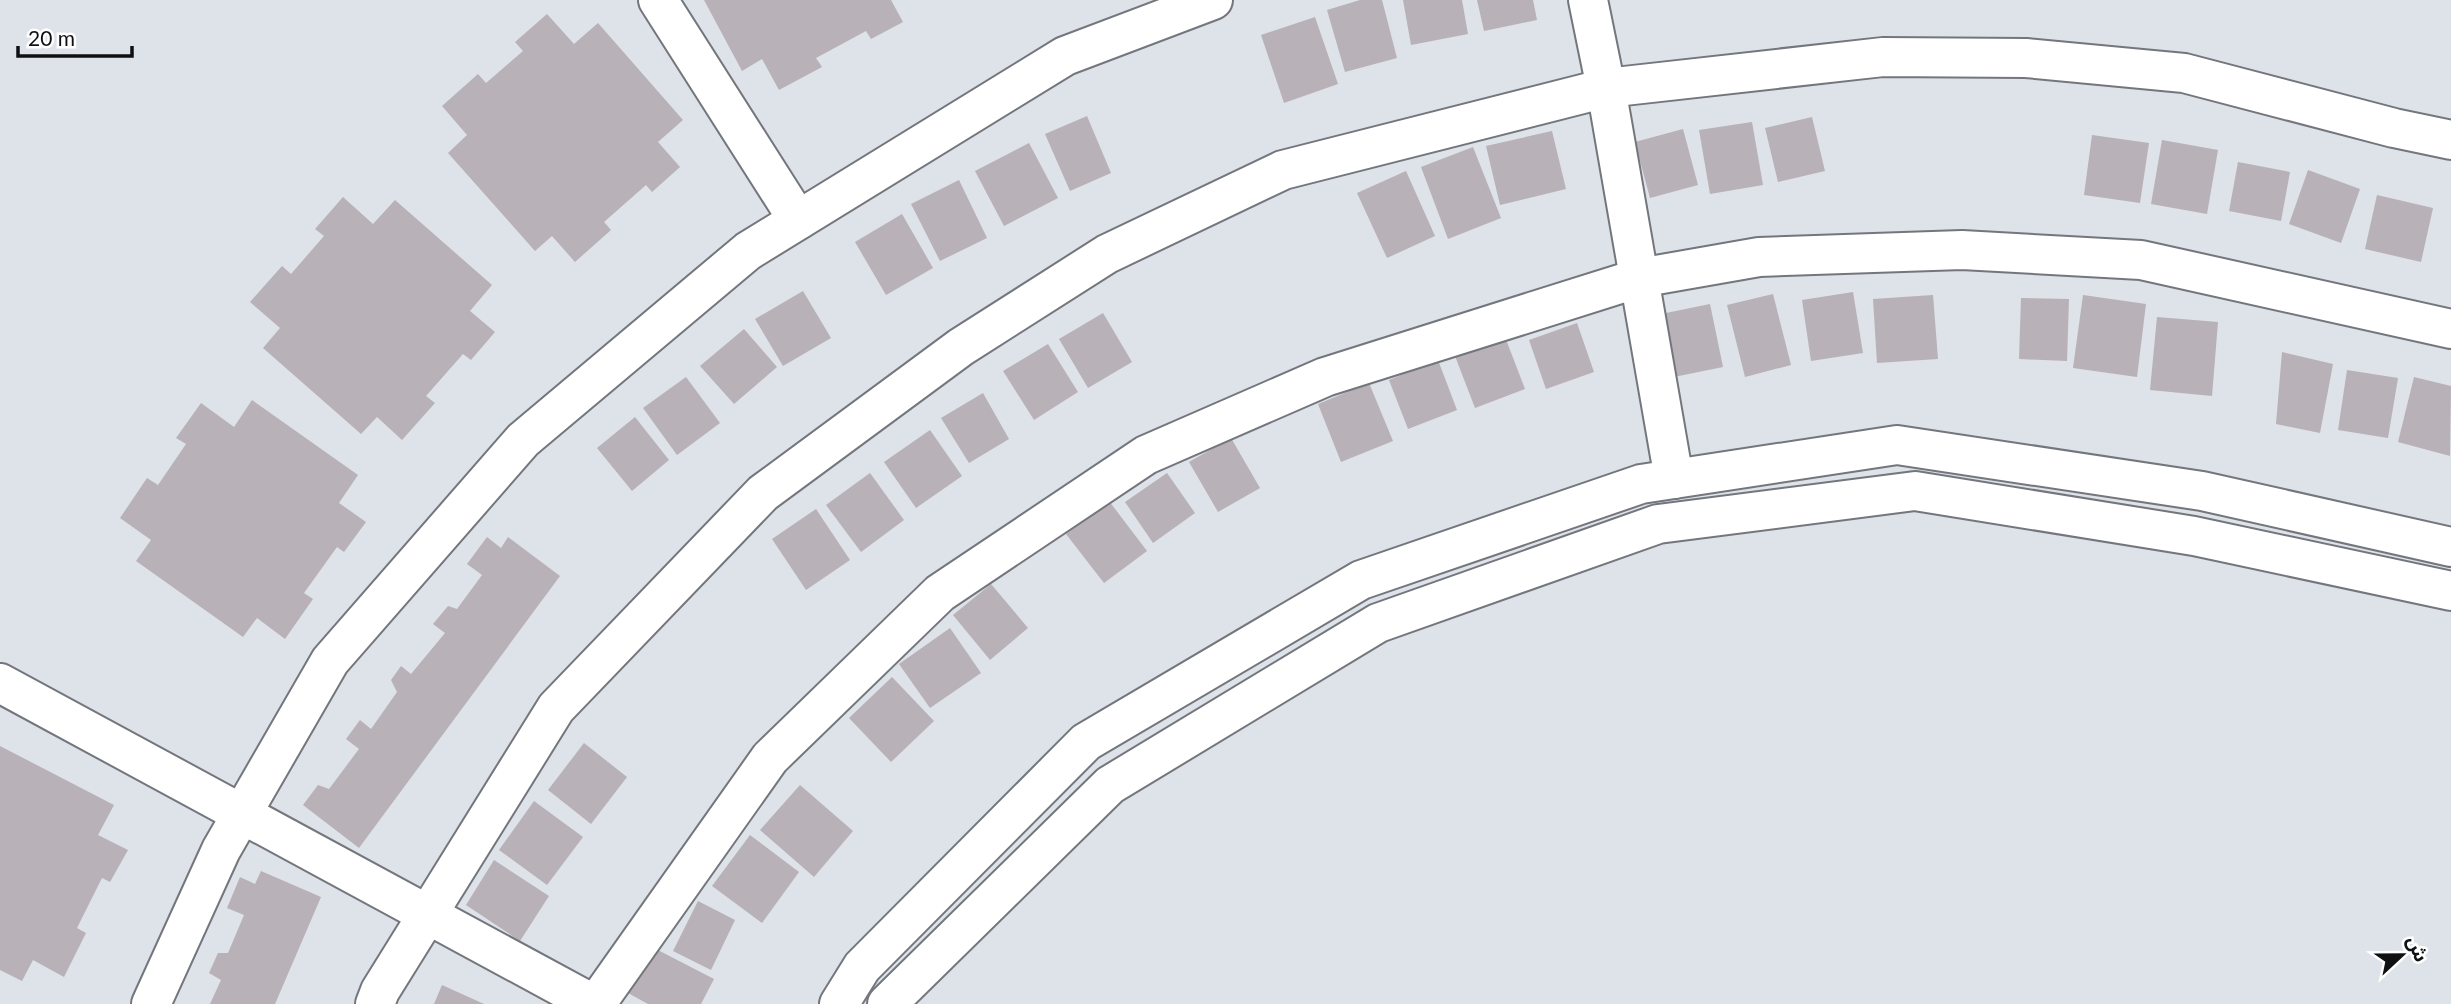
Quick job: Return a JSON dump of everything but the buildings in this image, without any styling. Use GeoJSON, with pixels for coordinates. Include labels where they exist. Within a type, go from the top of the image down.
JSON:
{"type":"FeatureCollection","features":[{"type":"Feature","properties":{"kind":"street"},"geometry":{"type":"LineString","coordinates":[[658,0],[798,220]]}},
{"type":"Feature","properties":{"kind":"street"},"geometry":{"type":"LineString","coordinates":[[151,1004],[221,850],[330,662],[523,440],[748,251],[1065,55],[1213,0]]}},
{"type":"Feature","properties":{"kind":"street"},"geometry":{"type":"LineString","coordinates":[[1588,0],[1606,88],[1674,479]]}},
{"type":"Feature","properties":{"kind":"street"},"geometry":{"type":"LineString","coordinates":[[374,1004],[556,708],[762,493],[961,347],[1107,254],[1283,170],[1606,88],[1883,57],[2026,58],[2184,74],[2451,140]]}},
{"type":"Feature","properties":{"kind":"street"},"geometry":{"type":"LineString","coordinates":[[0,683],[594,1004],[770,758],[940,593],[1146,455],[1325,377],[1639,278],[1759,257],[1962,250],[2141,260],[2451,329]]}},
{"type":"Feature","properties":{"kind":"street"},"geometry":{"type":"LineString","coordinates":[[839,1004],[862,967],[1086,742],[1361,580],[1641,484],[1897,445],[2202,491],[2451,547]]}},
{"type":"Feature","properties":{"kind":"street"},"geometry":{"type":"LineString","coordinates":[[887,1004],[1111,785],[1378,623],[1658,524],[1916,491],[2194,536],[2451,591]]}}]}
